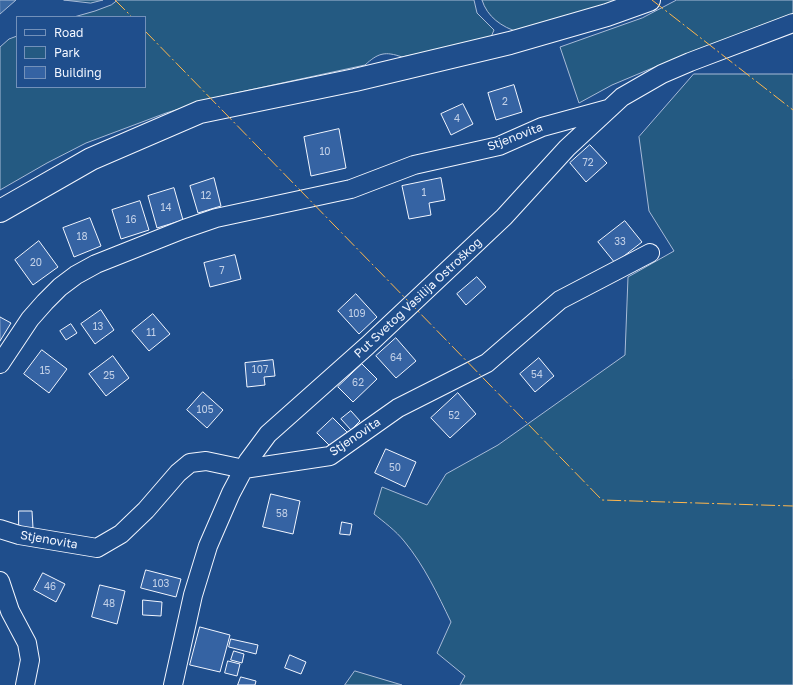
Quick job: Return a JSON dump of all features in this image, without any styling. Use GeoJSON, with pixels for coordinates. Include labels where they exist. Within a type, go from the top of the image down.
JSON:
{"type":"FeatureCollection","features":[{"type":"Feature","properties":{"kind":"main road"},"geometry":{"type":"LineString","coordinates":[[0,211],[91,159],[200,112],[354,80],[510,43],[607,15],[649,0]]}},
{"type":"Feature","properties":{"kind":"street","name":"Put Svetog Vasilija Ostroškog"},"geometry":{"type":"LineString","coordinates":[[173,685],[193,596],[208,546],[231,493],[248,461],[268,434],[367,346],[504,217],[567,148],[622,97],[662,74],[793,23]]}},
{"type":"Feature","properties":{"kind":"street","name":"Stjenovita"},"geometry":{"type":"LineString","coordinates":[[0,364],[30,319],[45,302],[60,287],[96,264],[216,218],[351,189],[414,164],[498,146],[542,127],[610,108]]}},
{"type":"Feature","properties":{"kind":"street","name":"Stjenovita"},"geometry":{"type":"LineString","coordinates":[[0,529],[19,535],[97,548],[121,534],[146,510],[178,473],[190,463],[206,461],[244,469],[330,456],[398,408],[487,363],[560,300],[650,253]]}},
{"type":"Feature","properties":{"kind":"street"},"geometry":{"type":"LineString","coordinates":[[0,581],[10,611],[27,643],[30,660],[25,685]]}},
{"type":"Feature","properties":{"kind":"green space"},"geometry":{"type":"Polygon","coordinates":[[[64,0],[103,0],[91,3],[64,0]]]}},
{"type":"Feature","properties":{"kind":"green space"},"geometry":{"type":"Polygon","coordinates":[[[118,0],[474,0],[477,13],[494,30],[491,37],[485,40],[402,57],[391,54],[382,54],[365,65],[222,96],[166,113],[86,143],[0,190],[0,47],[9,39],[16,36],[16,88],[146,88],[146,16],[78,16],[111,5],[118,0]]]}},
{"type":"Feature","properties":{"kind":"green space"},"geometry":{"type":"Polygon","coordinates":[[[482,0],[625,0],[518,32],[506,27],[491,16],[482,0]]]}},
{"type":"Feature","properties":{"kind":"green space"},"geometry":{"type":"Polygon","coordinates":[[[677,0],[793,0],[793,14],[650,69],[612,85],[579,103],[560,47],[642,18],[677,0]]]}},
{"type":"Feature","properties":{"kind":"green space"},"geometry":{"type":"Polygon","coordinates":[[[694,74],[793,74],[793,685],[460,685],[465,676],[437,653],[451,622],[441,601],[411,550],[390,527],[374,514],[382,487],[427,505],[446,474],[498,445],[625,355],[628,277],[674,251],[649,211],[639,137],[694,74]]]}},
{"type":"Feature","properties":{"kind":"green space"},"geometry":{"type":"Polygon","coordinates":[[[355,671],[402,685],[345,685],[355,671]]]}},
{"type":"Feature","properties":{"kind":"shaded area"},"geometry":{"type":"Polygon","coordinates":[[[0,0],[16,0],[0,14],[0,0]]]}},
{"type":"Feature","properties":{"kind":"building"},"geometry":{"type":"Polygon","coordinates":[[[514,85],[522,112],[496,120],[488,93],[514,85]]]}},
{"type":"Feature","properties":{"kind":"building"},"geometry":{"type":"Polygon","coordinates":[[[463,104],[473,124],[451,135],[441,114],[463,104]]]}},
{"type":"Feature","properties":{"kind":"building"},"geometry":{"type":"Polygon","coordinates":[[[339,129],[346,168],[311,176],[304,137],[339,129]]]}},
{"type":"Feature","properties":{"kind":"building"},"geometry":{"type":"Polygon","coordinates":[[[590,145],[607,163],[586,182],[570,163],[590,145]]]}},
{"type":"Feature","properties":{"kind":"building"},"geometry":{"type":"Polygon","coordinates":[[[214,178],[221,206],[198,213],[190,186],[214,178]]]}},
{"type":"Feature","properties":{"kind":"building"},"geometry":{"type":"Polygon","coordinates":[[[441,178],[445,200],[429,203],[431,215],[409,219],[402,186],[441,178]]]}},
{"type":"Feature","properties":{"kind":"building"},"geometry":{"type":"Polygon","coordinates":[[[174,188],[183,220],[157,228],[148,196],[174,188]]]}},
{"type":"Feature","properties":{"kind":"building"},"geometry":{"type":"Polygon","coordinates":[[[140,201],[149,230],[121,239],[112,210],[140,201]]]}},
{"type":"Feature","properties":{"kind":"building"},"geometry":{"type":"Polygon","coordinates":[[[90,218],[101,246],[74,257],[63,228],[90,218]]]}},
{"type":"Feature","properties":{"kind":"building"},"geometry":{"type":"Polygon","coordinates":[[[625,221],[642,242],[615,263],[598,242],[625,221]]]}},
{"type":"Feature","properties":{"kind":"building"},"geometry":{"type":"Polygon","coordinates":[[[39,241],[58,267],[33,285],[15,260],[39,241]]]}},
{"type":"Feature","properties":{"kind":"building"},"geometry":{"type":"Polygon","coordinates":[[[235,255],[241,279],[210,287],[204,263],[235,255]]]}},
{"type":"Feature","properties":{"kind":"building"},"geometry":{"type":"Polygon","coordinates":[[[477,277],[486,287],[466,305],[457,294],[477,277]]]}},
{"type":"Feature","properties":{"kind":"building"},"geometry":{"type":"Polygon","coordinates":[[[356,294],[377,317],[359,334],[338,311],[356,294]]]}},
{"type":"Feature","properties":{"kind":"building"},"geometry":{"type":"Polygon","coordinates":[[[101,310],[114,330],[95,344],[81,324],[101,310]]]}},
{"type":"Feature","properties":{"kind":"building"},"geometry":{"type":"Polygon","coordinates":[[[153,314],[170,334],[149,351],[132,331],[153,314]]]}},
{"type":"Feature","properties":{"kind":"building"},"geometry":{"type":"Polygon","coordinates":[[[0,317],[11,323],[0,341],[0,317]]]}},
{"type":"Feature","properties":{"kind":"building"},"geometry":{"type":"Polygon","coordinates":[[[71,324],[77,333],[66,340],[60,331],[71,324]]]}},
{"type":"Feature","properties":{"kind":"building"},"geometry":{"type":"Polygon","coordinates":[[[396,338],[416,361],[396,378],[376,356],[396,338]]]}},
{"type":"Feature","properties":{"kind":"building"},"geometry":{"type":"Polygon","coordinates":[[[42,350],[67,369],[49,393],[24,374],[42,350]]]}},
{"type":"Feature","properties":{"kind":"building"},"geometry":{"type":"Polygon","coordinates":[[[113,356],[129,378],[106,396],[89,374],[113,356]]]}},
{"type":"Feature","properties":{"kind":"building"},"geometry":{"type":"Polygon","coordinates":[[[539,358],[554,376],[535,392],[520,374],[539,358]]]}},
{"type":"Feature","properties":{"kind":"building"},"geometry":{"type":"Polygon","coordinates":[[[273,360],[275,376],[264,377],[265,385],[247,387],[245,363],[273,360]]]}},
{"type":"Feature","properties":{"kind":"building"},"geometry":{"type":"Polygon","coordinates":[[[362,364],[377,379],[353,402],[338,387],[362,364]]]}},
{"type":"Feature","properties":{"kind":"building"},"geometry":{"type":"Polygon","coordinates":[[[203,392],[223,410],[207,428],[187,410],[203,392]]]}},
{"type":"Feature","properties":{"kind":"building"},"geometry":{"type":"Polygon","coordinates":[[[458,393],[476,414],[450,438],[431,418],[458,393]]]}},
{"type":"Feature","properties":{"kind":"building"},"geometry":{"type":"Polygon","coordinates":[[[351,411],[360,421],[351,430],[341,419],[351,411]]]}},
{"type":"Feature","properties":{"kind":"building"},"geometry":{"type":"Polygon","coordinates":[[[333,418],[348,433],[332,448],[317,433],[333,418]]]}},
{"type":"Feature","properties":{"kind":"building"},"geometry":{"type":"Polygon","coordinates":[[[386,449],[416,462],[405,487],[375,473],[386,449]]]}},
{"type":"Feature","properties":{"kind":"building"},"geometry":{"type":"Polygon","coordinates":[[[271,494],[300,501],[293,534],[263,527],[271,494]]]}},
{"type":"Feature","properties":{"kind":"building"},"geometry":{"type":"Polygon","coordinates":[[[19,511],[32,511],[33,528],[19,528],[19,511]]]}},
{"type":"Feature","properties":{"kind":"building"},"geometry":{"type":"Polygon","coordinates":[[[342,522],[352,524],[350,535],[340,534],[342,522]]]}},
{"type":"Feature","properties":{"kind":"building"},"geometry":{"type":"Polygon","coordinates":[[[146,570],[181,579],[176,597],[141,588],[146,570]]]}},
{"type":"Feature","properties":{"kind":"building"},"geometry":{"type":"Polygon","coordinates":[[[43,573],[65,584],[56,602],[34,590],[43,573]]]}},
{"type":"Feature","properties":{"kind":"building"},"geometry":{"type":"Polygon","coordinates":[[[100,585],[125,591],[117,624],[92,617],[100,585]]]}},
{"type":"Feature","properties":{"kind":"building"},"geometry":{"type":"Polygon","coordinates":[[[143,600],[162,602],[161,616],[143,615],[143,600]]]}},
{"type":"Feature","properties":{"kind":"building"},"geometry":{"type":"Polygon","coordinates":[[[200,627],[230,635],[220,672],[190,665],[200,627]]]}},
{"type":"Feature","properties":{"kind":"building"},"geometry":{"type":"Polygon","coordinates":[[[231,639],[258,645],[256,654],[229,647],[231,639]]]}},
{"type":"Feature","properties":{"kind":"building"},"geometry":{"type":"Polygon","coordinates":[[[234,651],[244,654],[242,663],[231,660],[234,651]]]}},
{"type":"Feature","properties":{"kind":"building"},"geometry":{"type":"Polygon","coordinates":[[[290,655],[306,662],[301,674],[285,668],[290,655]]]}},
{"type":"Feature","properties":{"kind":"building"},"geometry":{"type":"Polygon","coordinates":[[[228,661],[240,664],[237,676],[225,673],[228,661]]]}},
{"type":"Feature","properties":{"kind":"building"},"geometry":{"type":"Polygon","coordinates":[[[241,677],[256,681],[255,685],[238,685],[241,677]]]}},
{"type":"Feature","properties":{"kind":"power"},"geometry":{"type":"LineString","coordinates":[[115,0],[131,16]]}},
{"type":"Feature","properties":{"kind":"power"},"geometry":{"type":"LineString","coordinates":[[652,0],[793,110]]}},
{"type":"Feature","properties":{"kind":"power"},"geometry":{"type":"LineString","coordinates":[[146,32],[602,500],[793,506]]}}]}
